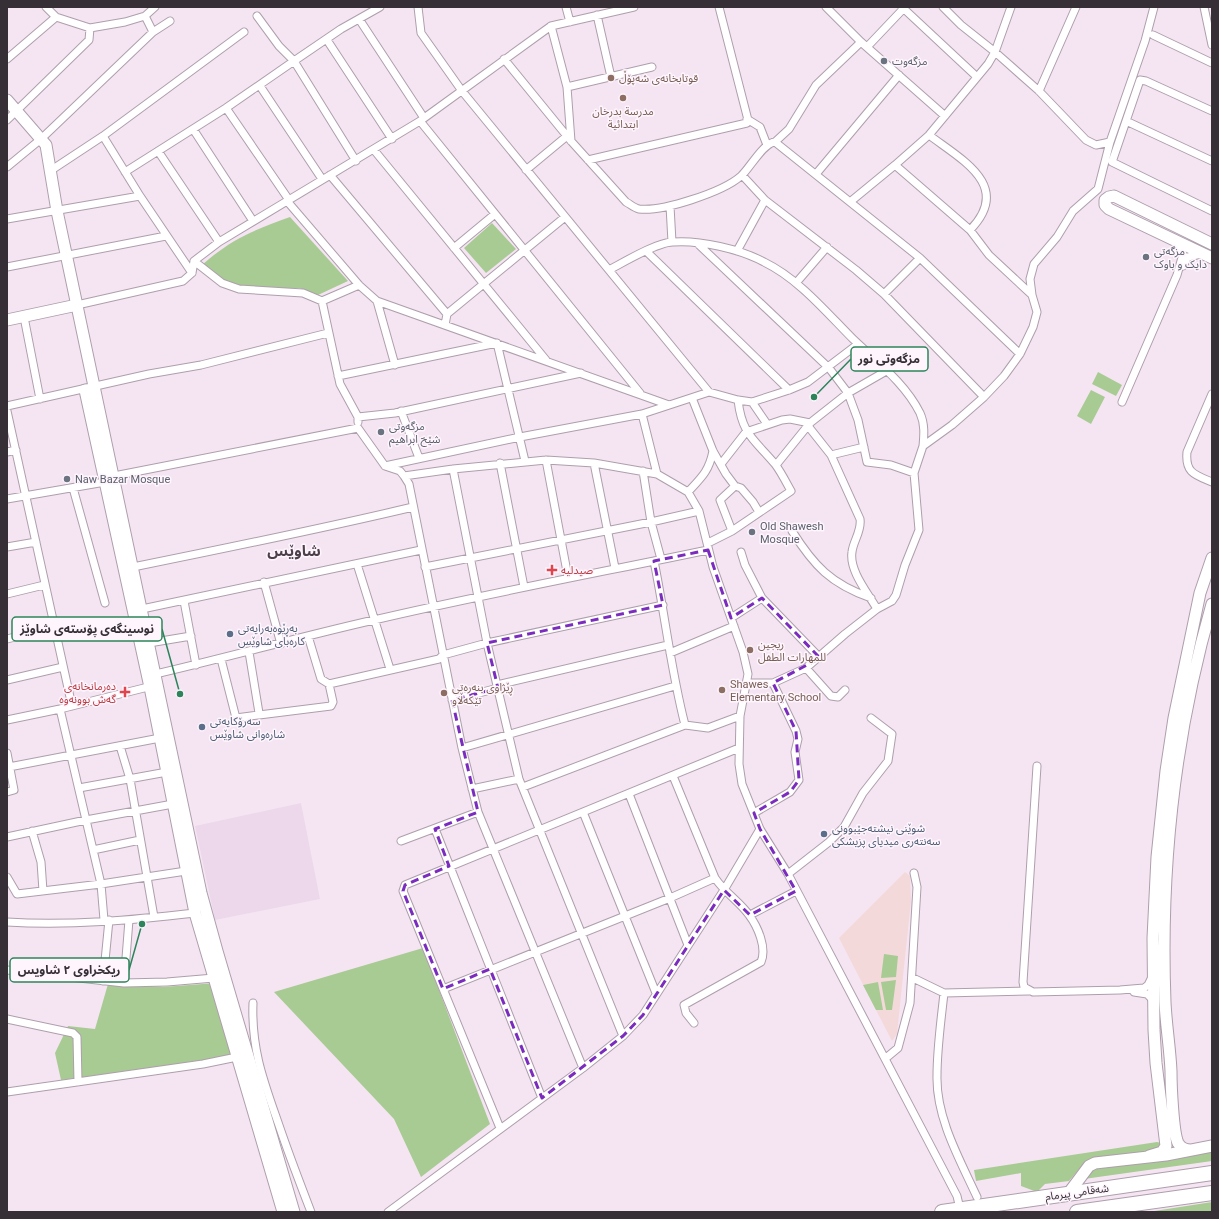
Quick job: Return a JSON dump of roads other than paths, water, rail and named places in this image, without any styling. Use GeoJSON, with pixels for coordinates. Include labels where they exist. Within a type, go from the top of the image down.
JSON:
{"type":"FeatureCollection","features":[{"type":"Feature","properties":{"kind":"highway","name":"شەقامی پیرمام"},"geometry":{"type":"LineString","coordinates":[[942,1212],[1212,1173]]}},
{"type":"Feature","properties":{"kind":"highway","name":"شەقامی پیرمام"},"geometry":{"type":"LineString","coordinates":[[1077,1212],[1212,1193]]}},
{"type":"Feature","properties":{"kind":"street"},"geometry":{"type":"LineString","coordinates":[[46,7],[56,16],[90,28],[125,22],[145,16],[155,7]]}},
{"type":"Feature","properties":{"kind":"street"},"geometry":{"type":"LineString","coordinates":[[125,172],[260,86],[341,29],[380,7]]}},
{"type":"Feature","properties":{"kind":"street"},"geometry":{"type":"LineString","coordinates":[[418,7],[421,33],[462,91],[709,392]]}},
{"type":"Feature","properties":{"kind":"street"},"geometry":{"type":"LineString","coordinates":[[566,7],[570,22]]}},
{"type":"Feature","properties":{"kind":"street"},"geometry":{"type":"LineString","coordinates":[[7,320],[183,281],[192,273],[194,261],[219,242],[422,120],[551,26],[634,7]]}},
{"type":"Feature","properties":{"kind":"street"},"geometry":{"type":"LineString","coordinates":[[588,160],[731,128],[747,123],[719,7]]}},
{"type":"Feature","properties":{"kind":"street"},"geometry":{"type":"LineString","coordinates":[[826,7],[861,42],[945,116]]}},
{"type":"Feature","properties":{"kind":"street"},"geometry":{"type":"LineString","coordinates":[[942,7],[961,25],[1039,90],[1076,131],[1091,144],[1096,145],[1110,142]]}},
{"type":"Feature","properties":{"kind":"street"},"geometry":{"type":"LineString","coordinates":[[850,202],[929,135],[978,77],[995,52],[1011,7]]}},
{"type":"Feature","properties":{"kind":"street"},"geometry":{"type":"LineString","coordinates":[[1039,90],[1076,7]]}},
{"type":"Feature","properties":{"kind":"street"},"geometry":{"type":"LineString","coordinates":[[923,446],[952,425],[984,397],[1004,376],[1020,354],[1033,327],[1037,312],[1032,295],[1030,279],[1034,264],[1057,237],[1073,211],[1098,189],[1110,142],[1146,41],[1154,7]]}},
{"type":"Feature","properties":{"kind":"street"},"geometry":{"type":"LineString","coordinates":[[1204,7],[1212,45]]}},
{"type":"Feature","properties":{"kind":"street"},"geometry":{"type":"LineString","coordinates":[[867,47],[904,8],[978,77]]}},
{"type":"Feature","properties":{"kind":"street"},"geometry":{"type":"LineString","coordinates":[[597,15],[611,77]]}},
{"type":"Feature","properties":{"kind":"street"},"geometry":{"type":"LineString","coordinates":[[7,59],[56,16]]}},
{"type":"Feature","properties":{"kind":"street"},"geometry":{"type":"LineString","coordinates":[[145,16],[153,32]]}},
{"type":"Feature","properties":{"kind":"street"},"geometry":{"type":"LineString","coordinates":[[257,16],[280,46],[294,61],[356,161]]}},
{"type":"Feature","properties":{"kind":"street"},"geometry":{"type":"LineString","coordinates":[[359,19],[422,120],[495,214],[640,393]]}},
{"type":"Feature","properties":{"kind":"street"},"geometry":{"type":"LineString","coordinates":[[7,167],[41,138],[153,32],[170,21]]}},
{"type":"Feature","properties":{"kind":"street"},"geometry":{"type":"LineString","coordinates":[[551,26],[567,87],[569,139]]}},
{"type":"Feature","properties":{"kind":"street"},"geometry":{"type":"LineString","coordinates":[[7,120],[89,40],[90,28]]}},
{"type":"Feature","properties":{"kind":"street"},"geometry":{"type":"LineString","coordinates":[[50,171],[103,136],[244,32]]}},
{"type":"Feature","properties":{"kind":"street"},"geometry":{"type":"LineString","coordinates":[[1153,35],[1212,63]]}},
{"type":"Feature","properties":{"kind":"street"},"geometry":{"type":"LineString","coordinates":[[327,40],[392,139]]}},
{"type":"Feature","properties":{"kind":"street"},"geometry":{"type":"LineString","coordinates":[[504,59],[569,139],[626,202],[637,209],[650,209],[670,206],[715,191],[742,175],[767,145],[775,142],[789,129],[816,85],[861,42]]}},
{"type":"Feature","properties":{"kind":"street"},"geometry":{"type":"LineString","coordinates":[[567,87],[652,67]]}},
{"type":"Feature","properties":{"kind":"street"},"geometry":{"type":"LineString","coordinates":[[816,174],[899,75]]}},
{"type":"Feature","properties":{"kind":"street"},"geometry":{"type":"LineString","coordinates":[[1212,111],[1142,80],[1139,82],[1112,162],[1212,210]]}},
{"type":"Feature","properties":{"kind":"street"},"geometry":{"type":"LineString","coordinates":[[260,86],[322,179]]}},
{"type":"Feature","properties":{"kind":"street"},"geometry":{"type":"LineString","coordinates":[[7,100],[46,145],[57,211],[77,305],[89,389],[200,886],[212,953],[214,978],[283,1212]]}},
{"type":"Feature","properties":{"kind":"street"},"geometry":{"type":"LineString","coordinates":[[226,108],[288,200],[359,285],[377,301],[669,404]]}},
{"type":"Feature","properties":{"kind":"street"},"geometry":{"type":"LineString","coordinates":[[747,119],[760,127],[767,145]]}},
{"type":"Feature","properties":{"kind":"street"},"geometry":{"type":"LineString","coordinates":[[1126,121],[1212,161]]}},
{"type":"Feature","properties":{"kind":"street"},"geometry":{"type":"LineString","coordinates":[[193,129],[253,221]]}},
{"type":"Feature","properties":{"kind":"street"},"geometry":{"type":"LineString","coordinates":[[929,135],[976,172],[983,182],[986,194],[984,214],[970,230]]}},
{"type":"Feature","properties":{"kind":"street"},"geometry":{"type":"LineString","coordinates":[[103,136],[140,196],[192,273]]}},
{"type":"Feature","properties":{"kind":"street"},"geometry":{"type":"LineString","coordinates":[[526,170],[569,139]]}},
{"type":"Feature","properties":{"kind":"street"},"geometry":{"type":"LineString","coordinates":[[775,142],[920,258],[1020,354]]}},
{"type":"Feature","properties":{"kind":"street"},"geometry":{"type":"LineString","coordinates":[[374,150],[546,360]]}},
{"type":"Feature","properties":{"kind":"street"},"geometry":{"type":"LineString","coordinates":[[158,151],[219,242]]}},
{"type":"Feature","properties":{"kind":"street"},"geometry":{"type":"LineString","coordinates":[[895,165],[970,230],[989,255],[1032,295]]}},
{"type":"Feature","properties":{"kind":"street"},"geometry":{"type":"LineString","coordinates":[[330,175],[447,314]]}},
{"type":"Feature","properties":{"kind":"street"},"geometry":{"type":"LineString","coordinates":[[742,175],[765,200],[827,247],[884,294],[984,397]]}},
{"type":"Feature","properties":{"kind":"street"},"geometry":{"type":"LineString","coordinates":[[7,219],[140,196]]}},
{"type":"Feature","properties":{"kind":"street"},"geometry":{"type":"LineString","coordinates":[[1208,256],[1109,209],[1105,206],[1105,200],[1109,196],[1114,196],[1212,244]]}},
{"type":"Feature","properties":{"kind":"street"},"geometry":{"type":"LineString","coordinates":[[737,251],[765,200]]}},
{"type":"Feature","properties":{"kind":"street"},"geometry":{"type":"LineString","coordinates":[[670,206],[672,242]]}},
{"type":"Feature","properties":{"kind":"street"},"geometry":{"type":"LineString","coordinates":[[454,248],[495,214]]}},
{"type":"Feature","properties":{"kind":"street"},"geometry":{"type":"LineString","coordinates":[[445,325],[447,314],[565,217]]}},
{"type":"Feature","properties":{"kind":"street"},"geometry":{"type":"LineString","coordinates":[[7,268],[166,236]]}},
{"type":"Feature","properties":{"kind":"street"},"geometry":{"type":"LineString","coordinates":[[1122,402],[1177,275],[1183,254],[1181,248],[1174,240]]}},
{"type":"Feature","properties":{"kind":"street"},"geometry":{"type":"LineString","coordinates":[[609,270],[646,251],[672,242],[697,243],[737,251],[765,262],[796,283],[858,344],[888,370],[916,405],[921,415],[924,432],[923,446],[914,473],[919,530],[905,565],[896,595],[888,604],[878,609],[845,634],[820,658],[806,668],[773,684],[747,683]]}},
{"type":"Feature","properties":{"kind":"street"},"geometry":{"type":"LineString","coordinates":[[697,243],[829,368],[848,393],[858,420],[867,462],[890,465],[914,473]]}},
{"type":"Feature","properties":{"kind":"street"},"geometry":{"type":"LineString","coordinates":[[796,283],[827,247]]}},
{"type":"Feature","properties":{"kind":"street"},"geometry":{"type":"LineString","coordinates":[[646,251],[789,390]]}},
{"type":"Feature","properties":{"kind":"street"},"geometry":{"type":"LineString","coordinates":[[1177,275],[1188,257],[1208,256]]}},
{"type":"Feature","properties":{"kind":"street"},"geometry":{"type":"LineString","coordinates":[[884,294],[920,258]]}},
{"type":"Feature","properties":{"kind":"street"},"geometry":{"type":"LineString","coordinates":[[194,261],[222,283],[238,289],[303,293],[322,301],[359,285]]}},
{"type":"Feature","properties":{"kind":"street"},"geometry":{"type":"LineString","coordinates":[[322,301],[340,384],[358,417],[358,428],[385,466],[400,471],[409,484],[432,608],[462,748],[478,812],[583,1068]]}},
{"type":"Feature","properties":{"kind":"street"},"geometry":{"type":"LineString","coordinates":[[377,301],[395,365]]}},
{"type":"Feature","properties":{"kind":"street"},"geometry":{"type":"LineString","coordinates":[[24,317],[40,399]]}},
{"type":"Feature","properties":{"kind":"street"},"geometry":{"type":"LineString","coordinates":[[7,406],[89,389],[149,374],[201,365],[328,333]]}},
{"type":"Feature","properties":{"kind":"street"},"geometry":{"type":"LineString","coordinates":[[338,376],[497,343]]}},
{"type":"Feature","properties":{"kind":"street"},"geometry":{"type":"LineString","coordinates":[[497,343],[525,461]]}},
{"type":"Feature","properties":{"kind":"street"},"geometry":{"type":"LineString","coordinates":[[385,466],[520,437],[642,414],[709,392],[738,400],[752,402],[808,382],[829,368],[858,344]]}},
{"type":"Feature","properties":{"kind":"street"},"geometry":{"type":"LineString","coordinates":[[776,465],[809,425],[848,393],[888,370]]}},
{"type":"Feature","properties":{"kind":"street"},"geometry":{"type":"LineString","coordinates":[[358,417],[401,411],[583,373]]}},
{"type":"Feature","properties":{"kind":"street"},"geometry":{"type":"LineString","coordinates":[[1212,394],[1190,444],[1187,458],[1187,464],[1193,473],[1212,482]]}},
{"type":"Feature","properties":{"kind":"street"},"geometry":{"type":"LineString","coordinates":[[692,398],[713,451],[726,474],[735,486],[741,488],[759,512]]}},
{"type":"Feature","properties":{"kind":"street"},"geometry":{"type":"LineString","coordinates":[[7,720],[72,706],[196,665],[308,636],[568,577],[657,560],[708,546],[792,490],[776,465],[746,432],[740,418],[738,400]]}},
{"type":"Feature","properties":{"kind":"street"},"geometry":{"type":"LineString","coordinates":[[752,402],[767,424]]}},
{"type":"Feature","properties":{"kind":"street"},"geometry":{"type":"LineString","coordinates":[[7,411],[44,585],[55,627],[72,706]]}},
{"type":"Feature","properties":{"kind":"street"},"geometry":{"type":"LineString","coordinates":[[401,411],[419,458]]}},
{"type":"Feature","properties":{"kind":"street"},"geometry":{"type":"LineString","coordinates":[[642,414],[657,474]]}},
{"type":"Feature","properties":{"kind":"street"},"geometry":{"type":"LineString","coordinates":[[721,464],[746,432],[767,424],[790,419],[809,425],[831,455],[860,519],[859,530],[854,540],[852,554],[854,568],[878,609]]}},
{"type":"Feature","properties":{"kind":"street"},"geometry":{"type":"LineString","coordinates":[[7,499],[73,488],[109,479],[358,428]]}},
{"type":"Feature","properties":{"kind":"street"},"geometry":{"type":"LineString","coordinates":[[831,455],[864,447]]}},
{"type":"Feature","properties":{"kind":"street"},"geometry":{"type":"LineString","coordinates":[[7,452],[16,450]]}},
{"type":"Feature","properties":{"kind":"street"},"geometry":{"type":"LineString","coordinates":[[688,492],[706,474],[710,466],[713,451]]}},
{"type":"Feature","properties":{"kind":"street"},"geometry":{"type":"LineString","coordinates":[[404,476],[525,461],[546,460],[594,462],[657,474],[688,492],[699,510],[708,546],[743,652],[748,674],[740,716],[739,764],[742,784],[760,829],[788,874],[886,1058],[957,1196],[960,1209]]}},
{"type":"Feature","properties":{"kind":"street"},"geometry":{"type":"LineString","coordinates":[[546,460],[568,577]]}},
{"type":"Feature","properties":{"kind":"street"},"geometry":{"type":"LineString","coordinates":[[594,462],[615,568]]}},
{"type":"Feature","properties":{"kind":"street"},"geometry":{"type":"LineString","coordinates":[[500,463],[524,587]]}},
{"type":"Feature","properties":{"kind":"street"},"geometry":{"type":"LineString","coordinates":[[453,469],[487,643],[519,778],[580,934],[623,1036]]}},
{"type":"Feature","properties":{"kind":"street"},"geometry":{"type":"LineString","coordinates":[[643,471],[652,522],[668,645],[675,686],[685,725]]}},
{"type":"Feature","properties":{"kind":"street"},"geometry":{"type":"LineString","coordinates":[[109,479],[133,567],[149,643],[160,738],[195,913],[212,953],[294,1212]]}},
{"type":"Feature","properties":{"kind":"street"},"geometry":{"type":"LineString","coordinates":[[732,531],[720,500],[735,486]]}},
{"type":"Feature","properties":{"kind":"street"},"geometry":{"type":"LineString","coordinates":[[73,488],[105,603]]}},
{"type":"Feature","properties":{"kind":"street"},"geometry":{"type":"LineString","coordinates":[[133,567],[239,544],[292,535],[413,507]]}},
{"type":"Feature","properties":{"kind":"street"},"geometry":{"type":"LineString","coordinates":[[425,567],[652,522],[699,510]]}},
{"type":"Feature","properties":{"kind":"street"},"geometry":{"type":"LineString","coordinates":[[792,531],[813,562],[826,575],[852,591],[871,598]]}},
{"type":"Feature","properties":{"kind":"street"},"geometry":{"type":"LineString","coordinates":[[7,547],[36,542]]}},
{"type":"Feature","properties":{"kind":"street"},"geometry":{"type":"LineString","coordinates":[[142,609],[421,550]]}},
{"type":"Feature","properties":{"kind":"street"},"geometry":{"type":"LineString","coordinates":[[741,552],[744,565],[762,598],[820,658]]}},
{"type":"Feature","properties":{"kind":"street"},"geometry":{"type":"LineString","coordinates":[[1211,561],[1206,588],[1208,591],[1212,590]]}},
{"type":"Feature","properties":{"kind":"street"},"geometry":{"type":"LineString","coordinates":[[1149,1156],[1162,1152],[1166,1146],[1156,1063],[1153,976],[1155,881],[1165,777],[1174,718],[1200,593],[1211,561]]}},
{"type":"Feature","properties":{"kind":"street"},"geometry":{"type":"LineString","coordinates":[[357,564],[390,669]]}},
{"type":"Feature","properties":{"kind":"street"},"geometry":{"type":"LineString","coordinates":[[264,582],[280,644]]}},
{"type":"Feature","properties":{"kind":"street"},"geometry":{"type":"LineString","coordinates":[[7,594],[44,585]]}},
{"type":"Feature","properties":{"kind":"street"},"geometry":{"type":"LineString","coordinates":[[731,618],[762,598]]}},
{"type":"Feature","properties":{"kind":"street"},"geometry":{"type":"LineString","coordinates":[[1196,613],[1203,600],[1206,599],[1208,601],[1208,618]]}},
{"type":"Feature","properties":{"kind":"street"},"geometry":{"type":"LineString","coordinates":[[184,601],[196,665]]}},
{"type":"Feature","properties":{"kind":"street"},"geometry":{"type":"LineString","coordinates":[[1191,1150],[1181,1147],[1177,1139],[1167,1021],[1165,983],[1165,912],[1175,791],[1187,710],[1212,604]]}},
{"type":"Feature","properties":{"kind":"street"},"geometry":{"type":"LineString","coordinates":[[329,684],[439,659],[443,655],[487,643],[663,605]]}},
{"type":"Feature","properties":{"kind":"street"},"geometry":{"type":"LineString","coordinates":[[670,653],[734,626]]}},
{"type":"Feature","properties":{"kind":"street"},"geometry":{"type":"LineString","coordinates":[[7,639],[55,627]]}},
{"type":"Feature","properties":{"kind":"street"},"geometry":{"type":"LineString","coordinates":[[149,643],[191,636]]}},
{"type":"Feature","properties":{"kind":"street"},"geometry":{"type":"LineString","coordinates":[[221,659],[236,718],[331,706],[333,702],[329,684],[321,679],[308,636]]}},
{"type":"Feature","properties":{"kind":"street"},"geometry":{"type":"LineString","coordinates":[[452,700],[498,687],[668,645]]}},
{"type":"Feature","properties":{"kind":"street"},"geometry":{"type":"LineString","coordinates":[[250,652],[259,715]]}},
{"type":"Feature","properties":{"kind":"street"},"geometry":{"type":"LineString","coordinates":[[7,680],[63,667]]}},
{"type":"Feature","properties":{"kind":"street"},"geometry":{"type":"LineString","coordinates":[[806,668],[831,696],[838,697],[845,690]]}},
{"type":"Feature","properties":{"kind":"street"},"geometry":{"type":"LineString","coordinates":[[754,813],[790,792],[799,780],[795,752],[798,739],[796,731],[773,684]]}},
{"type":"Feature","properties":{"kind":"street"},"geometry":{"type":"LineString","coordinates":[[462,748],[675,686]]}},
{"type":"Feature","properties":{"kind":"street"},"geometry":{"type":"LineString","coordinates":[[60,709],[101,884],[107,920],[103,981]]}},
{"type":"Feature","properties":{"kind":"street"},"geometry":{"type":"LineString","coordinates":[[523,787],[685,725],[708,728],[740,716]]}},
{"type":"Feature","properties":{"kind":"street"},"geometry":{"type":"LineString","coordinates":[[788,874],[829,842],[844,827],[863,793],[888,761],[892,734],[871,718]]}},
{"type":"Feature","properties":{"kind":"street"},"geometry":{"type":"LineString","coordinates":[[9,767],[160,738]]}},
{"type":"Feature","properties":{"kind":"street"},"geometry":{"type":"LineString","coordinates":[[120,746],[130,779],[154,917]]}},
{"type":"Feature","properties":{"kind":"street"},"geometry":{"type":"LineString","coordinates":[[500,1128],[403,892],[405,885],[739,748]]}},
{"type":"Feature","properties":{"kind":"street"},"geometry":{"type":"LineString","coordinates":[[7,753],[14,790],[7,792]]}},
{"type":"Feature","properties":{"kind":"street"},"geometry":{"type":"LineString","coordinates":[[1029,991],[1023,982],[1037,766]]}},
{"type":"Feature","properties":{"kind":"street"},"geometry":{"type":"LineString","coordinates":[[79,788],[167,772]]}},
{"type":"Feature","properties":{"kind":"street"},"geometry":{"type":"LineString","coordinates":[[673,776],[715,878],[724,890],[750,915],[763,943],[764,955],[761,962],[684,1004],[686,1013],[694,1023]]}},
{"type":"Feature","properties":{"kind":"street"},"geometry":{"type":"LineString","coordinates":[[472,789],[519,778]]}},
{"type":"Feature","properties":{"kind":"street"},"geometry":{"type":"LineString","coordinates":[[629,794],[688,946]]}},
{"type":"Feature","properties":{"kind":"street"},"geometry":{"type":"LineString","coordinates":[[7,837],[86,820],[173,804]]}},
{"type":"Feature","properties":{"kind":"street"},"geometry":{"type":"LineString","coordinates":[[401,841],[478,812]]}},
{"type":"Feature","properties":{"kind":"street"},"geometry":{"type":"LineString","coordinates":[[583,812],[656,993]]}},
{"type":"Feature","properties":{"kind":"street"},"geometry":{"type":"LineString","coordinates":[[435,829],[542,1098]]}},
{"type":"Feature","properties":{"kind":"street"},"geometry":{"type":"LineString","coordinates":[[388,1212],[583,1068],[623,1036],[643,1015],[724,890],[760,829]]}},
{"type":"Feature","properties":{"kind":"street"},"geometry":{"type":"LineString","coordinates":[[32,831],[41,862],[43,891]]}},
{"type":"Feature","properties":{"kind":"street"},"geometry":{"type":"LineString","coordinates":[[93,850],[140,840]]}},
{"type":"Feature","properties":{"kind":"street"},"geometry":{"type":"LineString","coordinates":[[7,877],[17,894],[101,884],[186,871]]}},
{"type":"Feature","properties":{"kind":"street"},"geometry":{"type":"LineString","coordinates":[[886,1058],[898,1048],[910,1003],[913,978],[916,887],[914,873]]}},
{"type":"Feature","properties":{"kind":"street"},"geometry":{"type":"LineString","coordinates":[[443,989],[534,951],[670,898],[715,878]]}},
{"type":"Feature","properties":{"kind":"street"},"geometry":{"type":"LineString","coordinates":[[750,915],[796,891]]}},
{"type":"Feature","properties":{"kind":"street"},"geometry":{"type":"LineString","coordinates":[[7,922],[74,923],[129,920],[195,913]]}},
{"type":"Feature","properties":{"kind":"street"},"geometry":{"type":"LineString","coordinates":[[124,983],[129,920]]}},
{"type":"Feature","properties":{"kind":"street"},"geometry":{"type":"LineString","coordinates":[[7,970],[124,983],[167,982],[214,978]]}},
{"type":"Feature","properties":{"kind":"street"},"geometry":{"type":"LineString","coordinates":[[913,978],[944,993],[1120,990],[1144,988],[1148,985],[1153,976]]}},
{"type":"Feature","properties":{"kind":"street"},"geometry":{"type":"LineString","coordinates":[[1120,990],[1144,993],[1154,1002]]}},
{"type":"Feature","properties":{"kind":"street"},"geometry":{"type":"LineString","coordinates":[[944,993],[936,1077],[940,1104],[949,1134],[977,1197]]}},
{"type":"Feature","properties":{"kind":"street"},"geometry":{"type":"LineString","coordinates":[[253,1003],[252,1028],[257,1057],[293,1168],[311,1212]]}},
{"type":"Feature","properties":{"kind":"street"},"geometry":{"type":"LineString","coordinates":[[7,1018],[74,1033],[77,1037],[78,1082]]}},
{"type":"Feature","properties":{"kind":"street"},"geometry":{"type":"LineString","coordinates":[[1154,1020],[1158,1043],[1161,1046],[1165,1045],[1166,1042],[1167,1021]]}},
{"type":"Feature","properties":{"kind":"street"},"geometry":{"type":"LineString","coordinates":[[1158,1076],[1160,1056],[1164,1055],[1170,1061]]}},
{"type":"Feature","properties":{"kind":"street"},"geometry":{"type":"LineString","coordinates":[[7,1092],[203,1064],[237,1057]]}},
{"type":"Feature","properties":{"kind":"street"},"geometry":{"type":"LineString","coordinates":[[1068,1194],[1092,1164],[1212,1146]]}},
{"type":"Feature","properties":{"kind":"place","name":"مزگەوت"},"geometry":{"type":"Point","coordinates":[884,61]}},
{"type":"Feature","properties":{"kind":"place","name":"قوتابخانەی شەپۆڵ"},"geometry":{"type":"Point","coordinates":[611,78]}},
{"type":"Feature","properties":{"kind":"place","name":"مدرسة بدرخان ابتدائية"},"geometry":{"type":"Point","coordinates":[623,98]}},
{"type":"Feature","properties":{"kind":"place","name":"مزگەتی دایک و باوک"},"geometry":{"type":"Point","coordinates":[1146,257]}},
{"type":"Feature","properties":{"kind":"place","name":"مزگەوتی نور"},"geometry":{"type":"Point","coordinates":[814,397]}},
{"type":"Feature","properties":{"kind":"place","name":"مزگەوتی شێخ ابراهیم"},"geometry":{"type":"Point","coordinates":[381,432]}},
{"type":"Feature","properties":{"kind":"place","name":"Naw Bazar Mosque"},"geometry":{"type":"Point","coordinates":[67,479]}},
{"type":"Feature","properties":{"kind":"place","name":"Old Shawesh Mosque"},"geometry":{"type":"Point","coordinates":[752,532]}},
{"type":"Feature","properties":{"kind":"place","name":"صیدلیە"},"geometry":{"type":"Point","coordinates":[552,570]}},
{"type":"Feature","properties":{"kind":"place","name":"بەڕێوەبەرایەتی کارەبای شاوێس"},"geometry":{"type":"Point","coordinates":[230,634]}},
{"type":"Feature","properties":{"kind":"place","name":"ريجين للمهارات الطفل"},"geometry":{"type":"Point","coordinates":[750,650]}},
{"type":"Feature","properties":{"kind":"place","name":"Shawes Elementary School"},"geometry":{"type":"Point","coordinates":[722,690]}},
{"type":"Feature","properties":{"kind":"place","name":"دەرمانخانەی گەش بوونەوە"},"geometry":{"type":"Point","coordinates":[125,692]}},
{"type":"Feature","properties":{"kind":"place","name":"ڕێژاوی بنەرەتی تێکەڵاو"},"geometry":{"type":"Point","coordinates":[444,693]}},
{"type":"Feature","properties":{"kind":"place","name":"نوسینگەی پۆستەی شاوێز"},"geometry":{"type":"Point","coordinates":[180,694]}},
{"type":"Feature","properties":{"kind":"place","name":"سەرۆکایەتی شارەوانی شاوێس"},"geometry":{"type":"Point","coordinates":[202,727]}},
{"type":"Feature","properties":{"kind":"place","name":"شوێنی نیشتەجێبوونی سەنتەری میدیای پزیشکی"},"geometry":{"type":"Point","coordinates":[824,834]}},
{"type":"Feature","properties":{"kind":"place","name":"ريكخراوى ۲ شاويس"},"geometry":{"type":"Point","coordinates":[142,924]}},
{"type":"Feature","properties":{"kind":"district","name":"شاوێس"},"geometry":{"type":"Point","coordinates":[294,551]}}]}
